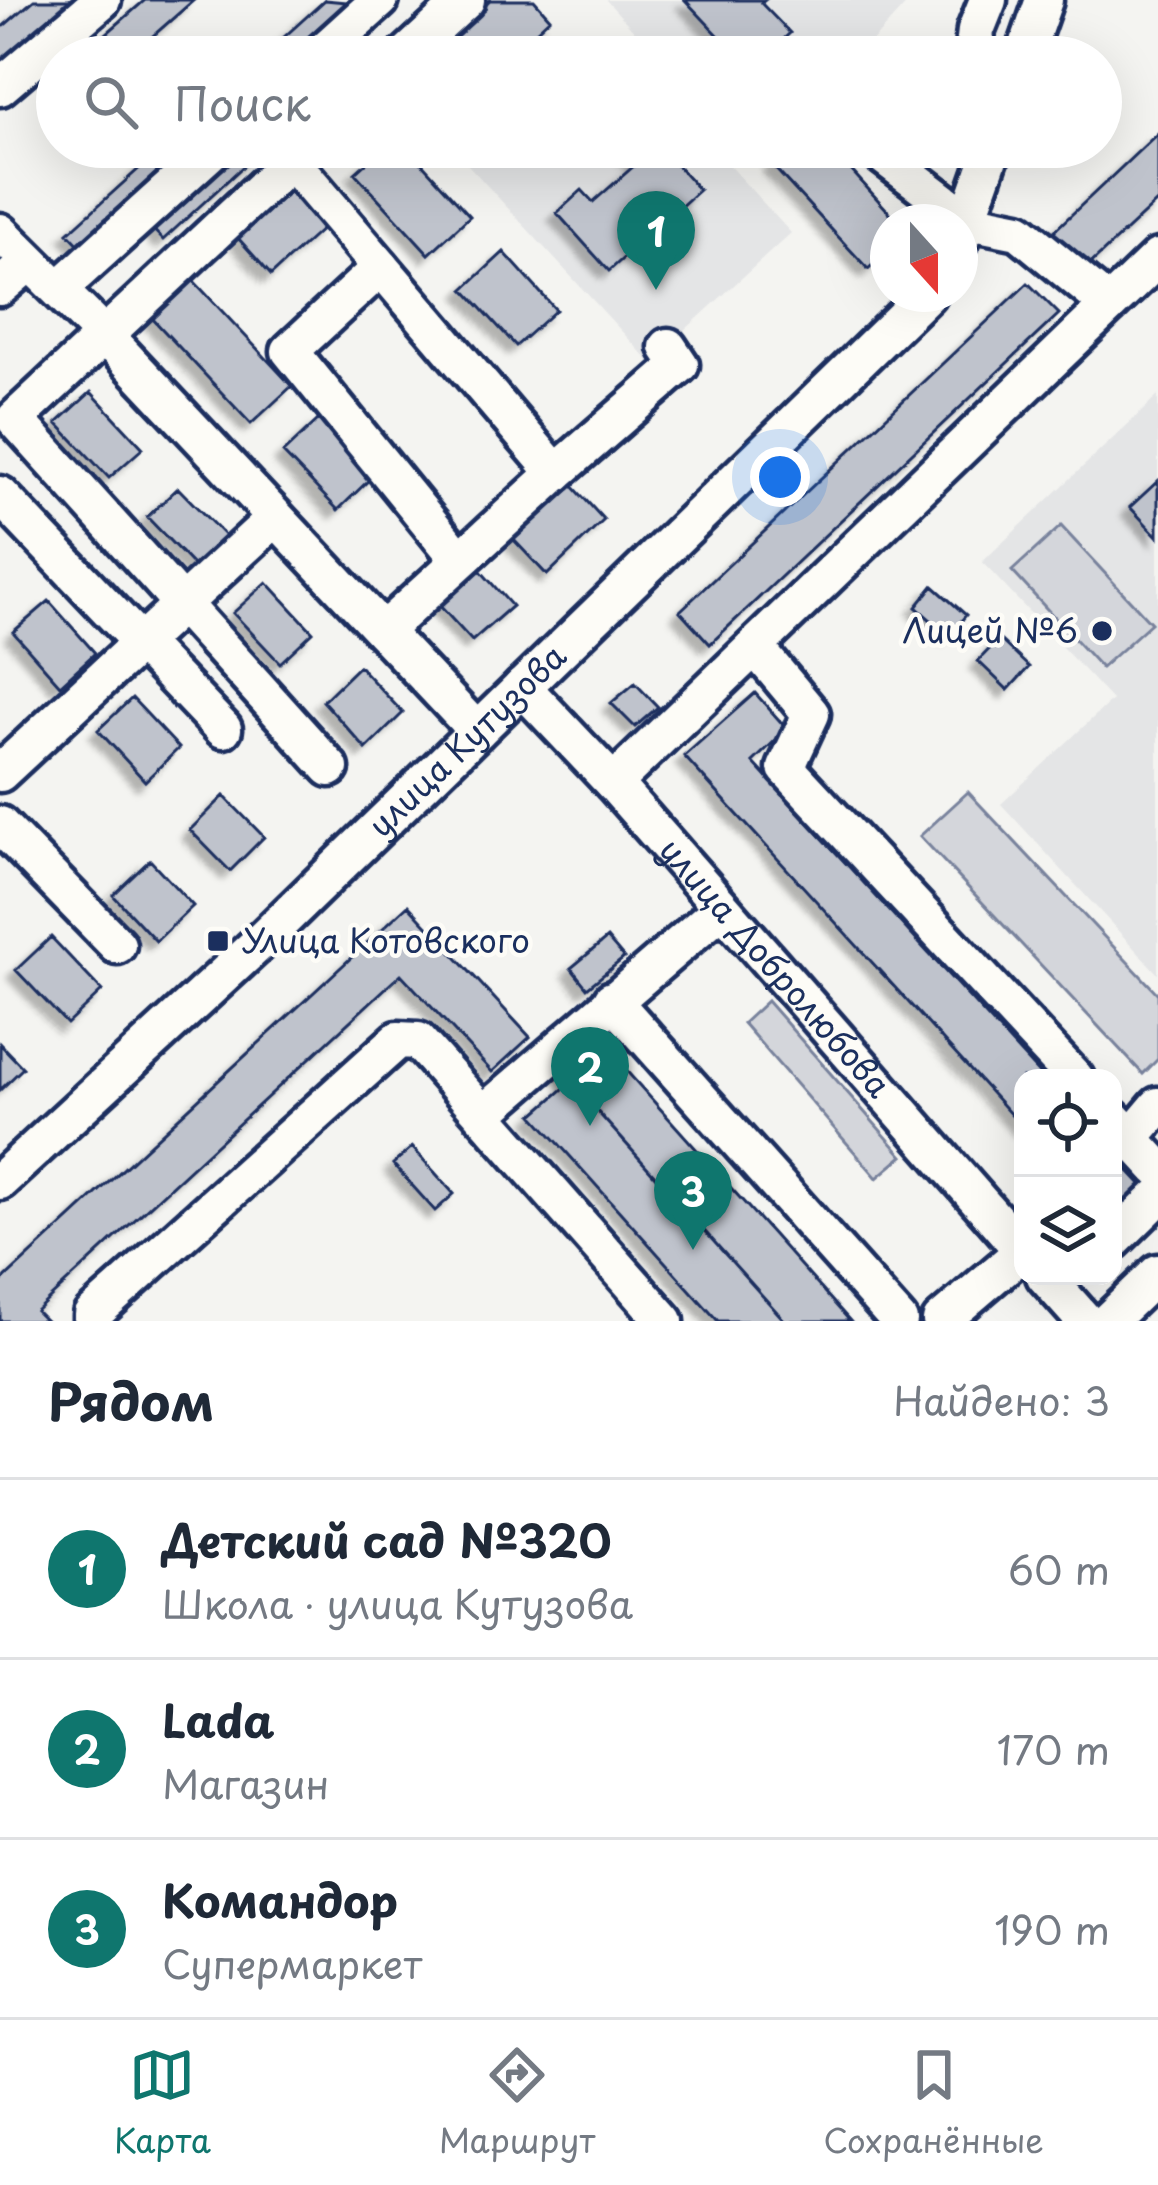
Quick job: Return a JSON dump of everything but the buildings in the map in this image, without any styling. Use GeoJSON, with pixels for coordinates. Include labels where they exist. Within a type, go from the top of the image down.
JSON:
{"type":"FeatureCollection","features":[{"type":"Feature","properties":{"kind":"street"},"geometry":{"type":"LineString","coordinates":[[60,36],[102,0]]}},
{"type":"Feature","properties":{"kind":"street"},"geometry":{"type":"LineString","coordinates":[[340,36],[380,0]]}},
{"type":"Feature","properties":{"kind":"street"},"geometry":{"type":"LineString","coordinates":[[427,36],[466,0]]}},
{"type":"Feature","properties":{"kind":"street"},"geometry":{"type":"LineString","coordinates":[[975,36],[988,0]]}},
{"type":"Feature","properties":{"kind":"street"},"geometry":{"type":"LineString","coordinates":[[1031,36],[1044,0]]}},
{"type":"Feature","properties":{"kind":"street"},"geometry":{"type":"LineString","coordinates":[[0,87],[36,56]]}},
{"type":"Feature","properties":{"kind":"street"},"geometry":{"type":"LineString","coordinates":[[58,289],[193,168]]}},
{"type":"Feature","properties":{"kind":"street"},"geometry":{"type":"LineString","coordinates":[[283,168],[8,428],[183,604],[330,767]]}},
{"type":"Feature","properties":{"kind":"street"},"geometry":{"type":"LineString","coordinates":[[308,168],[381,267],[556,473]]}},
{"type":"Feature","properties":{"kind":"street"},"geometry":{"type":"LineString","coordinates":[[895,168],[934,204]]}},
{"type":"Feature","properties":{"kind":"street"},"geometry":{"type":"LineString","coordinates":[[973,204],[984,168]]}},
{"type":"Feature","properties":{"kind":"street"},"geometry":{"type":"LineString","coordinates":[[978,231],[1019,231],[1109,305]]}},
{"type":"Feature","properties":{"kind":"street"},"geometry":{"type":"LineString","coordinates":[[0,232],[104,335],[477,731]]}},
{"type":"Feature","properties":{"kind":"street"},"geometry":{"type":"LineString","coordinates":[[613,783],[1158,258]]}},
{"type":"Feature","properties":{"kind":"street"},"geometry":{"type":"LineString","coordinates":[[0,287],[28,263]]}},
{"type":"Feature","properties":{"kind":"street"},"geometry":{"type":"LineString","coordinates":[[381,267],[290,351],[459,560]]}},
{"type":"Feature","properties":{"kind":"street","name":"улица Кутузова"},"geometry":{"type":"LineString","coordinates":[[0,1181],[277,926],[908,312]]}},
{"type":"Feature","properties":{"kind":"street"},"geometry":{"type":"LineString","coordinates":[[383,631],[680,364],[668,347]]}},
{"type":"Feature","properties":{"kind":"street"},"geometry":{"type":"LineString","coordinates":[[0,495],[224,729]]}},
{"type":"Feature","properties":{"kind":"street"},"geometry":{"type":"LineString","coordinates":[[0,773],[275,518]]}},
{"type":"Feature","properties":{"kind":"street"},"geometry":{"type":"LineString","coordinates":[[756,648],[811,714],[787,768],[1067,1069]]}},
{"type":"Feature","properties":{"kind":"street","name":"улица Добролюбова"},"geometry":{"type":"LineString","coordinates":[[522,687],[613,783],[1014,1241]]}},
{"type":"Feature","properties":{"kind":"street"},"geometry":{"type":"LineString","coordinates":[[0,825],[117,945]]}},
{"type":"Feature","properties":{"kind":"street"},"geometry":{"type":"LineString","coordinates":[[483,1114],[722,908]]}},
{"type":"Feature","properties":{"kind":"street"},"geometry":{"type":"LineString","coordinates":[[612,1000],[899,1321]]}},
{"type":"Feature","properties":{"kind":"street"},"geometry":{"type":"LineString","coordinates":[[92,1321],[92,1315],[398,1040],[418,1042],[665,1321]]}},
{"type":"Feature","properties":{"kind":"street"},"geometry":{"type":"LineString","coordinates":[[1158,1106],[1122,1128],[1158,1168]]}},
{"type":"Feature","properties":{"kind":"street"},"geometry":{"type":"LineString","coordinates":[[1122,1232],[1158,1197]]}},
{"type":"Feature","properties":{"kind":"street"},"geometry":{"type":"LineString","coordinates":[[941,1321],[1014,1259]]}},
{"type":"Feature","properties":{"kind":"street"},"geometry":{"type":"LineString","coordinates":[[1108,1321],[1158,1274]]}},
{"type":"Feature","properties":{"kind":"street"},"geometry":{"type":"LineString","coordinates":[[1063,1285],[1084,1321]]}},
{"type":"Feature","properties":{"kind":"shaded area"},"geometry":{"type":"Polygon","coordinates":[[[606,0],[910,0],[877,36],[639,36],[606,0]]]}},
{"type":"Feature","properties":{"kind":"shaded area"},"geometry":{"type":"Polygon","coordinates":[[[471,168],[731,168],[791,233],[650,362],[471,168]]]}},
{"type":"Feature","properties":{"kind":"shaded area","name":"Лицей №6"},"geometry":{"type":"Polygon","coordinates":[[[1158,396],[1158,974],[1001,804],[1112,700],[982,562],[1158,396]]]}},
{"type":"Feature","properties":{"kind":"shaded area"},"geometry":{"type":"Polygon","coordinates":[[[1061,526],[1151,623],[1101,668],[1012,571],[1061,526]]]}},
{"type":"Feature","properties":{"kind":"shaded area"},"geometry":{"type":"Polygon","coordinates":[[[968,792],[1158,994],[1158,1059],[1143,1074],[920,836],[968,792]]]}},
{"type":"Feature","properties":{"kind":"shaded area"},"geometry":{"type":"Polygon","coordinates":[[[767,1001],[903,1156],[877,1178],[743,1023],[767,1001]]]}},
{"type":"Feature","properties":{"kind":"place","name":"Детский сад №320"},"geometry":{"type":"Point","coordinates":[656,290]}},
{"type":"Feature","properties":{"kind":"place","name":"Лицей №6"},"geometry":{"type":"Point","coordinates":[1102,631]}},
{"type":"Feature","properties":{"kind":"place","name":"Улица Котовского"},"geometry":{"type":"Point","coordinates":[218,941]}},
{"type":"Feature","properties":{"kind":"place","name":"Lada"},"geometry":{"type":"Point","coordinates":[590,1126]}},
{"type":"Feature","properties":{"kind":"place","name":"Командор"},"geometry":{"type":"Point","coordinates":[693,1250]}}]}
